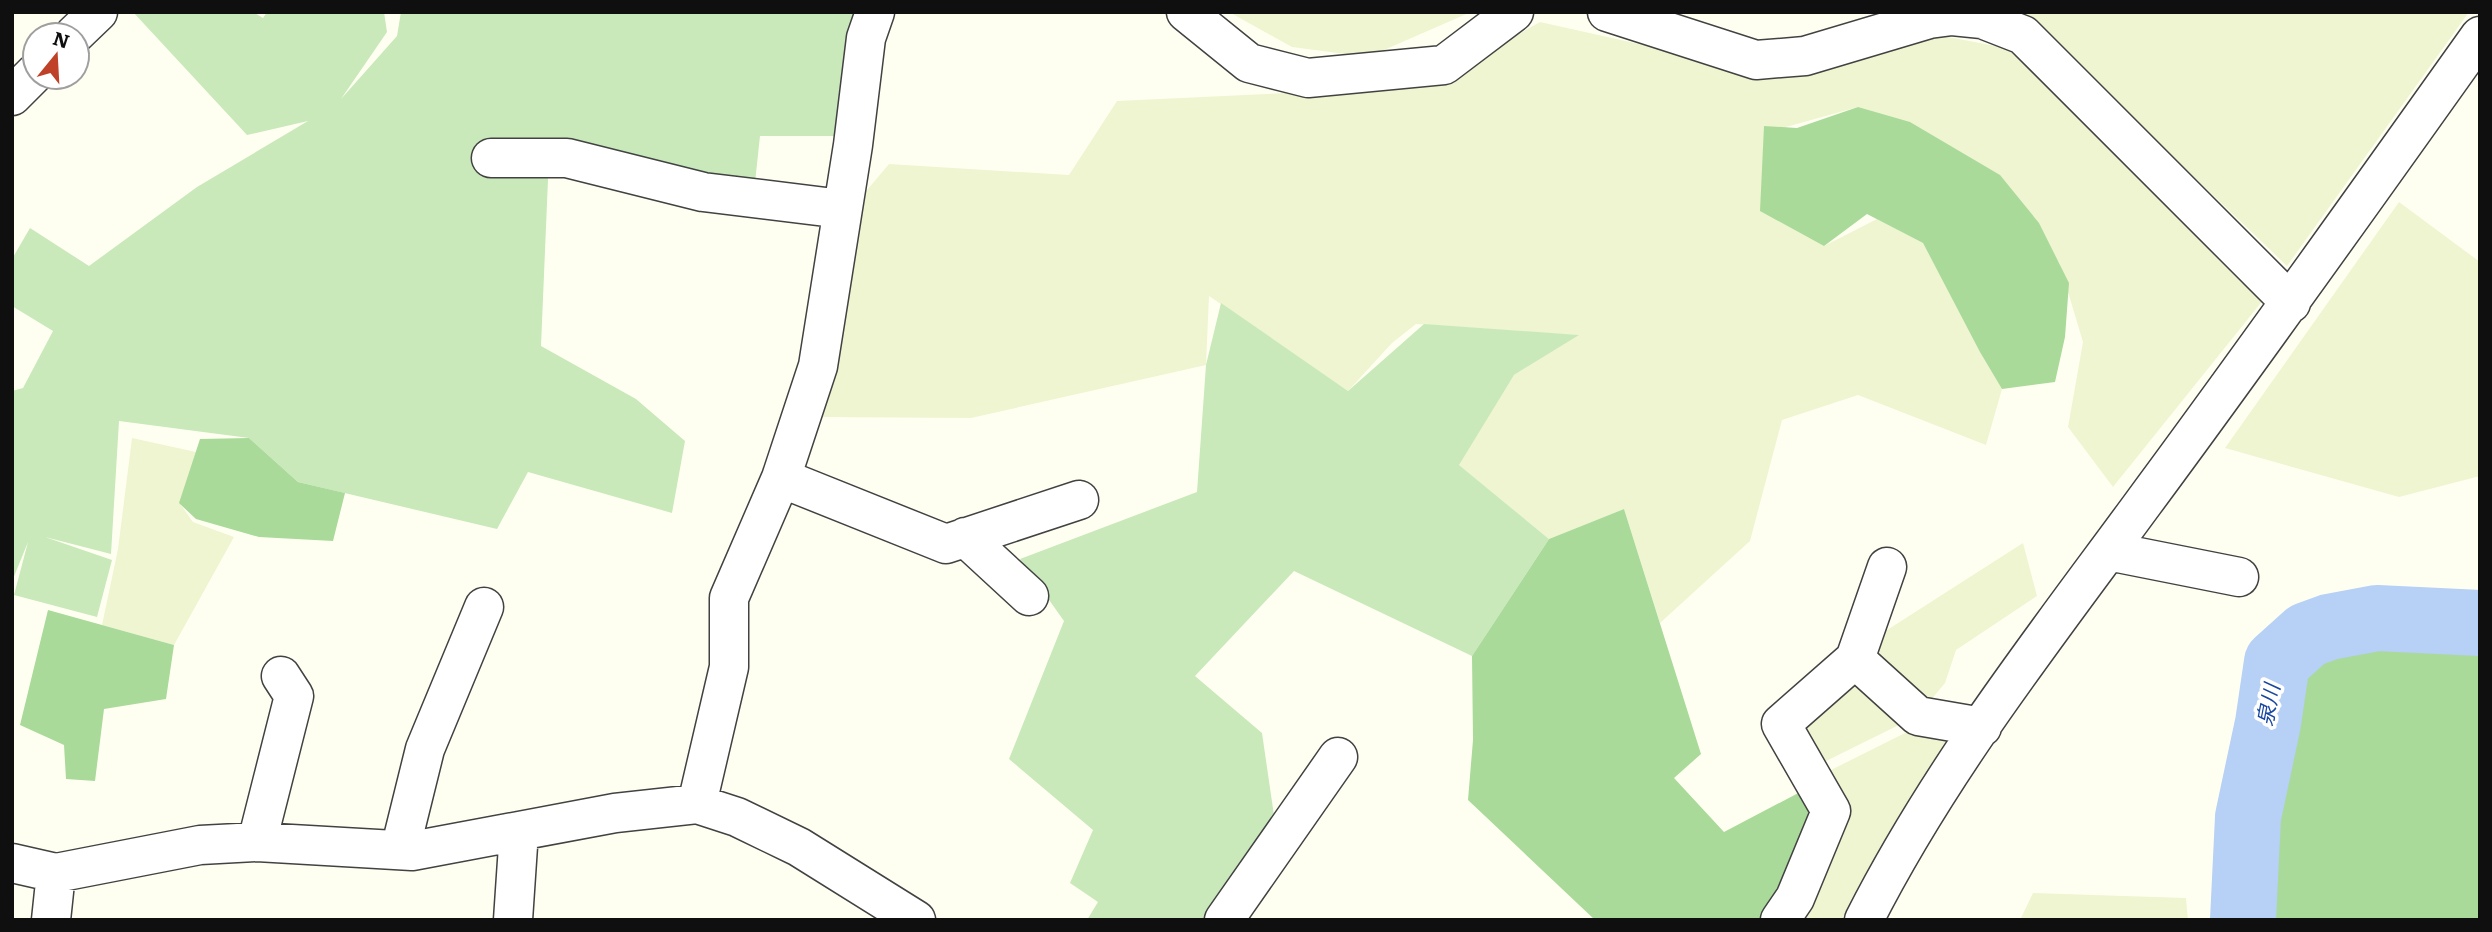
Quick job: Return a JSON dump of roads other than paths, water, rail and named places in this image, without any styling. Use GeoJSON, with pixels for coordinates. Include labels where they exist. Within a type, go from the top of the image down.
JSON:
{"type":"FeatureCollection","features":[{"type":"Feature","properties":{"kind":"street"},"geometry":{"type":"LineString","coordinates":[[697,804],[729,667],[729,598],[780,478],[818,366],[853,145],[866,38],[875,12]]}},
{"type":"Feature","properties":{"kind":"street"},"geometry":{"type":"LineString","coordinates":[[1186,12],[1249,63],[1308,78],[1444,65],[1514,12]]}},
{"type":"Feature","properties":{"kind":"street"},"geometry":{"type":"LineString","coordinates":[[1607,12],[1756,60],[1805,56],[1929,19],[1952,16],[1982,19],[2023,35],[2291,303]]}},
{"type":"Feature","properties":{"kind":"street"},"geometry":{"type":"LineString","coordinates":[[1864,920],[1933,800],[2009,685],[2291,303],[2480,36]]}},
{"type":"Feature","properties":{"kind":"street"},"geometry":{"type":"LineString","coordinates":[[491,158],[567,158],[703,192],[842,209]]}},
{"type":"Feature","properties":{"kind":"street"},"geometry":{"type":"LineString","coordinates":[[780,478],[946,544],[1079,500]]}},
{"type":"Feature","properties":{"kind":"street"},"geometry":{"type":"LineString","coordinates":[[965,537],[1029,596]]}},
{"type":"Feature","properties":{"kind":"street"},"geometry":{"type":"LineString","coordinates":[[2108,551],[2239,577]]}},
{"type":"Feature","properties":{"kind":"street"},"geometry":{"type":"LineString","coordinates":[[1780,920],[1795,898],[1831,811],[1781,724],[1855,659],[1886,567]]}},
{"type":"Feature","properties":{"kind":"street"},"geometry":{"type":"LineString","coordinates":[[400,850],[425,749],[484,607]]}},
{"type":"Feature","properties":{"kind":"street"},"geometry":{"type":"LineString","coordinates":[[1855,659],[1918,716],[1982,727]]}},
{"type":"Feature","properties":{"kind":"street"},"geometry":{"type":"LineString","coordinates":[[257,842],[294,696],[281,676]]}},
{"type":"Feature","properties":{"kind":"street"},"geometry":{"type":"LineString","coordinates":[[1224,920],[1338,757]]}},
{"type":"Feature","properties":{"kind":"street"},"geometry":{"type":"LineString","coordinates":[[12,863],[56,873],[200,845],[257,842],[412,851],[615,813],[697,804],[737,817],[799,847],[916,920]]}},
{"type":"Feature","properties":{"kind":"street"},"geometry":{"type":"LineString","coordinates":[[513,920],[519,831]]}},
{"type":"Feature","properties":{"kind":"street"},"geometry":{"type":"LineString","coordinates":[[51,920],[56,873]]}},
{"type":"Feature","properties":{"kind":"waterway","name":"泉川"},"geometry":{"type":"LineString","coordinates":[[2243,920],[2248,817],[2268,723],[2277,662],[2307,635],[2329,627],[2377,618],[2480,623]]}}]}
